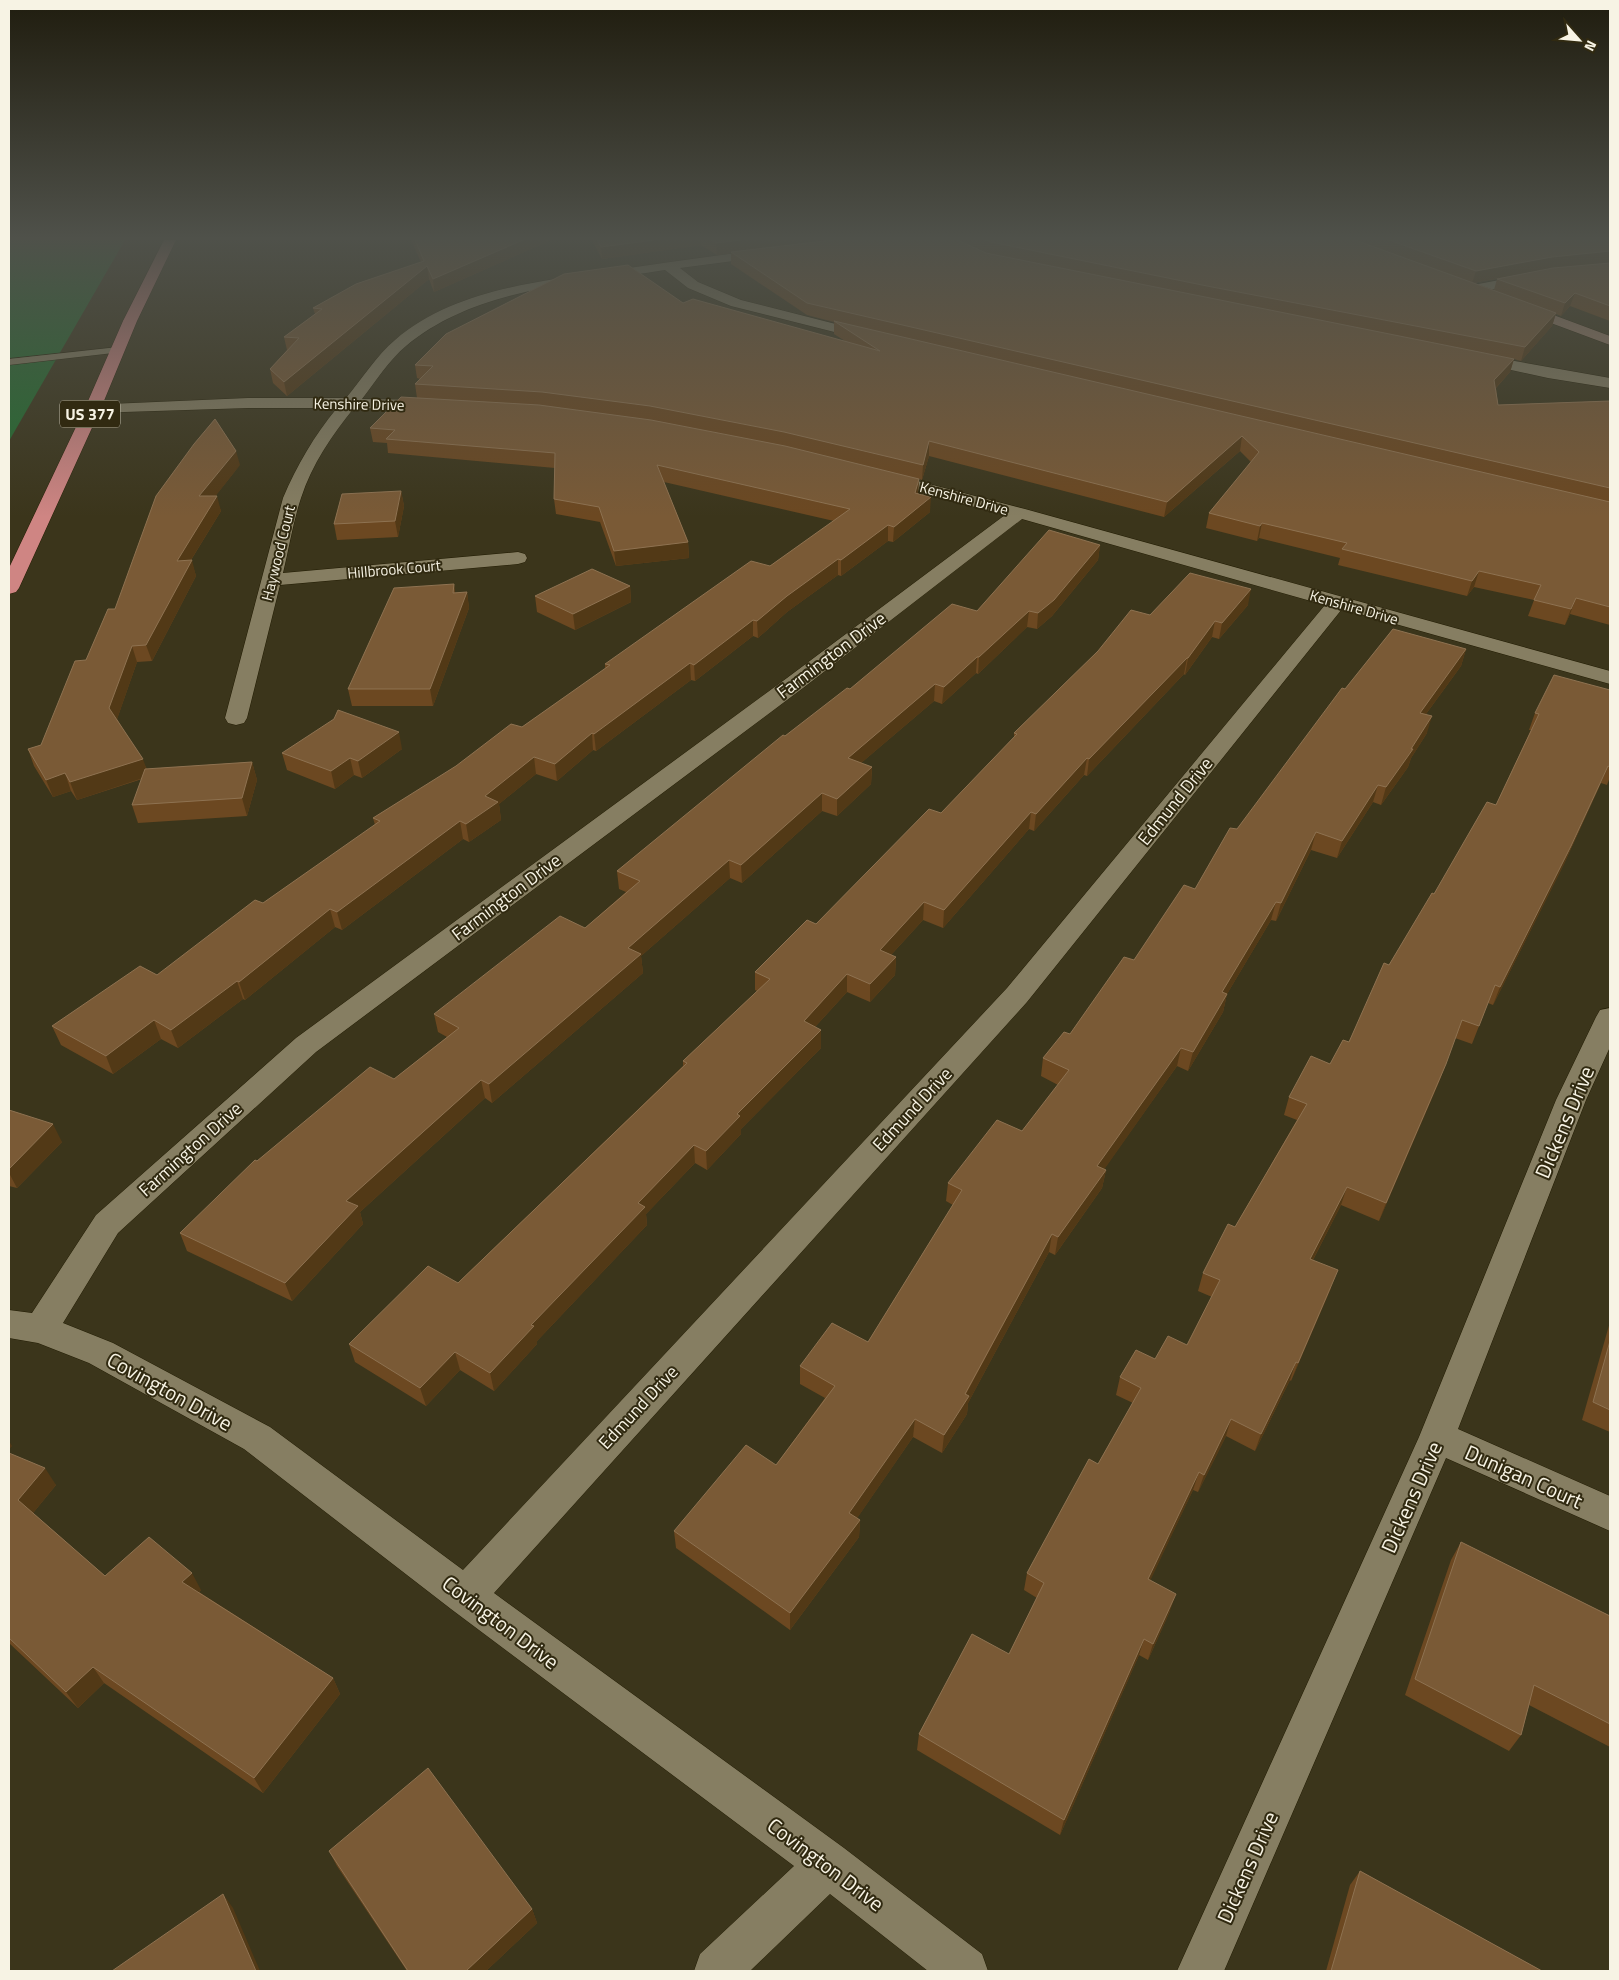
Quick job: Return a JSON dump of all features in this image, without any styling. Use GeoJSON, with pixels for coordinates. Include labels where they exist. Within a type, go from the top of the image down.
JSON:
{"type":"FeatureCollection","features":[{"type":"Feature","properties":{"kind":"highway","name":"US 377"},"geometry":{"type":"LineString","coordinates":[[9,588],[126,332]]}},
{"type":"Feature","properties":{"kind":"street","name":"Haywood Court"},"geometry":{"type":"LineString","coordinates":[[236,718],[292,498],[305,467],[325,433],[399,344],[415,332]]}},
{"type":"Feature","properties":{"kind":"street"},"geometry":{"type":"LineString","coordinates":[[852,332],[882,340]]}},
{"type":"Feature","properties":{"kind":"street"},"geometry":{"type":"LineString","coordinates":[[1587,332],[1610,341]]}},
{"type":"Feature","properties":{"kind":"street"},"geometry":{"type":"LineString","coordinates":[[1461,355],[1548,373],[1610,382]]}},
{"type":"Feature","properties":{"kind":"street","name":"Kenshire Drive"},"geometry":{"type":"LineString","coordinates":[[93,408],[248,403],[351,403],[448,406]]}},
{"type":"Feature","properties":{"kind":"street","name":"Kenshire Drive"},"geometry":{"type":"LineString","coordinates":[[864,473],[1019,513],[1610,678]]}},
{"type":"Feature","properties":{"kind":"street","name":"Farmington Drive"},"geometry":{"type":"LineString","coordinates":[[25,1327],[107,1224],[306,1044],[794,683],[1019,513]]}},
{"type":"Feature","properties":{"kind":"street","name":"Hillbrook Court"},"geometry":{"type":"LineString","coordinates":[[270,580],[518,558]]}},
{"type":"Feature","properties":{"kind":"street","name":"Edmund Drive"},"geometry":{"type":"LineString","coordinates":[[465,1596],[1017,995],[1338,602]]}},
{"type":"Feature","properties":{"kind":"street","name":"Dickens Drive"},"geometry":{"type":"LineString","coordinates":[[1200,1971],[1437,1437],[1572,1100],[1610,1017]]}},
{"type":"Feature","properties":{"kind":"street","name":"Covington Drive"},"geometry":{"type":"LineString","coordinates":[[25,1327],[101,1353],[257,1438],[465,1596],[828,1864],[965,1971]]}},
{"type":"Feature","properties":{"kind":"street","name":"Dunigan Court"},"geometry":{"type":"LineString","coordinates":[[1437,1437],[1610,1514]]}},
{"type":"Feature","properties":{"kind":"street"},"geometry":{"type":"LineString","coordinates":[[717,1971],[828,1864]]}},
{"type":"Feature","properties":{"kind":"lane"},"geometry":{"type":"LineString","coordinates":[[9,362],[118,350]]}},
{"type":"Feature","properties":{"kind":"green space"},"geometry":{"type":"Polygon","coordinates":[[[9,332],[72,332],[9,441],[9,332]]]}},
{"type":"Feature","properties":{"kind":"building"},"geometry":{"type":"Polygon","coordinates":[[[290,332],[345,332],[284,382],[270,369],[299,338],[284,337],[290,332]]]}},
{"type":"Feature","properties":{"kind":"building"},"geometry":{"type":"Polygon","coordinates":[[[449,332],[813,332],[880,351],[851,332],[883,332],[1610,502],[1610,607],[1576,598],[1571,609],[1534,600],[1541,585],[1479,571],[1472,581],[1342,549],[1347,543],[1262,523],[1260,526],[1209,513],[1259,452],[1242,436],[1167,502],[929,441],[923,465],[784,432],[650,406],[542,392],[415,384],[433,366],[415,365],[449,332]]]}},
{"type":"Feature","properties":{"kind":"building"},"geometry":{"type":"Polygon","coordinates":[[[935,332],[1382,332],[1514,359],[1494,380],[1498,405],[1610,401],[1610,488],[935,332]]]}},
{"type":"Feature","properties":{"kind":"building"},"geometry":{"type":"Polygon","coordinates":[[[1449,332],[1538,332],[1525,347],[1449,332]]]}},
{"type":"Feature","properties":{"kind":"building"},"geometry":{"type":"Polygon","coordinates":[[[401,397],[539,405],[651,420],[785,446],[919,479],[915,493],[931,497],[894,527],[888,525],[841,560],[838,559],[787,596],[757,621],[753,620],[694,665],[690,663],[594,734],[592,733],[555,764],[534,757],[485,796],[498,802],[466,824],[460,821],[337,912],[330,909],[239,982],[237,981],[171,1030],[154,1020],[106,1056],[52,1026],[140,966],[157,975],[255,900],[263,903],[380,821],[373,818],[456,766],[511,724],[522,727],[610,665],[605,664],[751,561],[770,566],[850,509],[657,465],[688,542],[614,551],[599,507],[554,499],[555,453],[386,439],[395,430],[370,428],[401,397]]]}},
{"type":"Feature","properties":{"kind":"building"},"geometry":{"type":"Polygon","coordinates":[[[215,419],[236,451],[199,496],[217,496],[177,561],[192,560],[146,645],[132,646],[109,708],[143,759],[70,782],[65,773],[46,780],[28,749],[41,745],[75,661],[86,660],[108,609],[115,609],[156,496],[215,419]]]}},
{"type":"Feature","properties":{"kind":"building"},"geometry":{"type":"Polygon","coordinates":[[[401,491],[395,521],[334,524],[342,494],[401,491]]]}},
{"type":"Feature","properties":{"kind":"building"},"geometry":{"type":"Polygon","coordinates":[[[1049,530],[1100,545],[1054,600],[1038,613],[1029,611],[944,687],[935,684],[848,758],[872,767],[837,799],[822,793],[741,865],[729,860],[628,948],[641,954],[489,1084],[481,1080],[346,1201],[358,1206],[285,1283],[180,1233],[255,1160],[257,1161],[370,1067],[394,1079],[459,1028],[434,1014],[560,916],[585,928],[640,881],[617,871],[783,735],[785,736],[847,688],[850,689],[952,604],[977,611],[1049,530]]]}},
{"type":"Feature","properties":{"kind":"building"},"geometry":{"type":"Polygon","coordinates":[[[592,569],[630,586],[573,614],[535,596],[592,569]]]}},
{"type":"Feature","properties":{"kind":"building"},"geometry":{"type":"Polygon","coordinates":[[[1190,573],[1251,589],[1222,623],[1215,621],[1188,658],[1089,759],[1087,758],[1036,814],[1031,812],[944,910],[924,902],[880,950],[896,957],[870,984],[847,974],[804,1021],[821,1030],[737,1114],[740,1116],[706,1151],[694,1145],[638,1203],[645,1207],[531,1325],[534,1326],[490,1373],[455,1352],[420,1388],[349,1344],[428,1266],[458,1283],[687,1063],[683,1061],[770,979],[755,972],[807,920],[816,924],[929,809],[941,813],[1017,734],[1014,733],[1098,651],[1131,610],[1150,615],[1190,573]]]}},
{"type":"Feature","properties":{"kind":"building"},"geometry":{"type":"Polygon","coordinates":[[[454,584],[453,593],[467,592],[430,689],[348,689],[394,588],[454,584]]]}},
{"type":"Feature","properties":{"kind":"building"},"geometry":{"type":"Polygon","coordinates":[[[1393,629],[1466,649],[1420,713],[1432,716],[1411,749],[1413,749],[1386,787],[1378,785],[1342,841],[1316,832],[1281,903],[1276,902],[1222,992],[1227,994],[1193,1052],[1181,1048],[1097,1166],[1106,1170],[1058,1237],[1052,1234],[965,1394],[969,1396],[944,1435],[915,1419],[849,1513],[860,1520],[790,1613],[674,1531],[746,1445],[776,1465],[835,1386],[800,1366],[832,1323],[868,1342],[962,1190],[948,1183],[997,1120],[1022,1131],[1069,1070],[1043,1058],[1064,1032],[1070,1034],[1124,957],[1134,960],[1184,885],[1195,889],[1230,828],[1237,829],[1342,688],[1345,689],[1393,629]]]}},
{"type":"Feature","properties":{"kind":"building"},"geometry":{"type":"Polygon","coordinates":[[[1554,675],[1610,690],[1610,767],[1608,766],[1571,846],[1500,987],[1495,985],[1479,1026],[1462,1020],[1446,1064],[1386,1203],[1347,1187],[1310,1259],[1338,1270],[1298,1363],[1296,1362],[1261,1434],[1231,1419],[1204,1475],[1199,1472],[1148,1579],[1176,1594],[1153,1644],[1144,1639],[1064,1820],[919,1734],[972,1634],[1009,1654],[1044,1583],[1027,1573],[1089,1459],[1098,1464],[1141,1388],[1120,1377],[1136,1350],[1155,1359],[1168,1336],[1187,1345],[1220,1280],[1203,1273],[1228,1224],[1235,1227],[1307,1104],[1289,1097],[1311,1056],[1330,1064],[1343,1040],[1349,1042],[1384,963],[1389,965],[1432,893],[1434,894],[1487,802],[1496,805],[1539,714],[1535,713],[1554,675]]]}},
{"type":"Feature","properties":{"kind":"building"},"geometry":{"type":"Polygon","coordinates":[[[338,710],[399,732],[358,761],[350,758],[331,771],[282,753],[334,719],[338,710]]]}},
{"type":"Feature","properties":{"kind":"building"},"geometry":{"type":"Polygon","coordinates":[[[252,762],[242,798],[132,805],[145,769],[252,762]]]}},
{"type":"Feature","properties":{"kind":"building"},"geometry":{"type":"Polygon","coordinates":[[[9,1110],[53,1124],[9,1169],[9,1110]]]}},
{"type":"Feature","properties":{"kind":"building"},"geometry":{"type":"Polygon","coordinates":[[[1610,1341],[1610,1410],[1593,1402],[1610,1341]]]}},
{"type":"Feature","properties":{"kind":"building"},"geometry":{"type":"Polygon","coordinates":[[[9,1453],[45,1468],[18,1500],[105,1576],[149,1537],[192,1573],[182,1582],[333,1678],[254,1778],[93,1667],[66,1692],[9,1638],[9,1453]]]}},
{"type":"Feature","properties":{"kind":"building"},"geometry":{"type":"Polygon","coordinates":[[[1461,1542],[1610,1616],[1610,1724],[1534,1685],[1521,1735],[1415,1679],[1461,1542]]]}},
{"type":"Feature","properties":{"kind":"building"},"geometry":{"type":"Polygon","coordinates":[[[428,1768],[532,1909],[466,1971],[408,1971],[329,1851],[428,1768]]]}},
{"type":"Feature","properties":{"kind":"building"},"geometry":{"type":"Polygon","coordinates":[[[1360,1871],[1542,1971],[1331,1971],[1360,1871]]]}},
{"type":"Feature","properties":{"kind":"building"},"geometry":{"type":"Polygon","coordinates":[[[223,1894],[256,1971],[112,1971],[223,1894]]]}}]}
